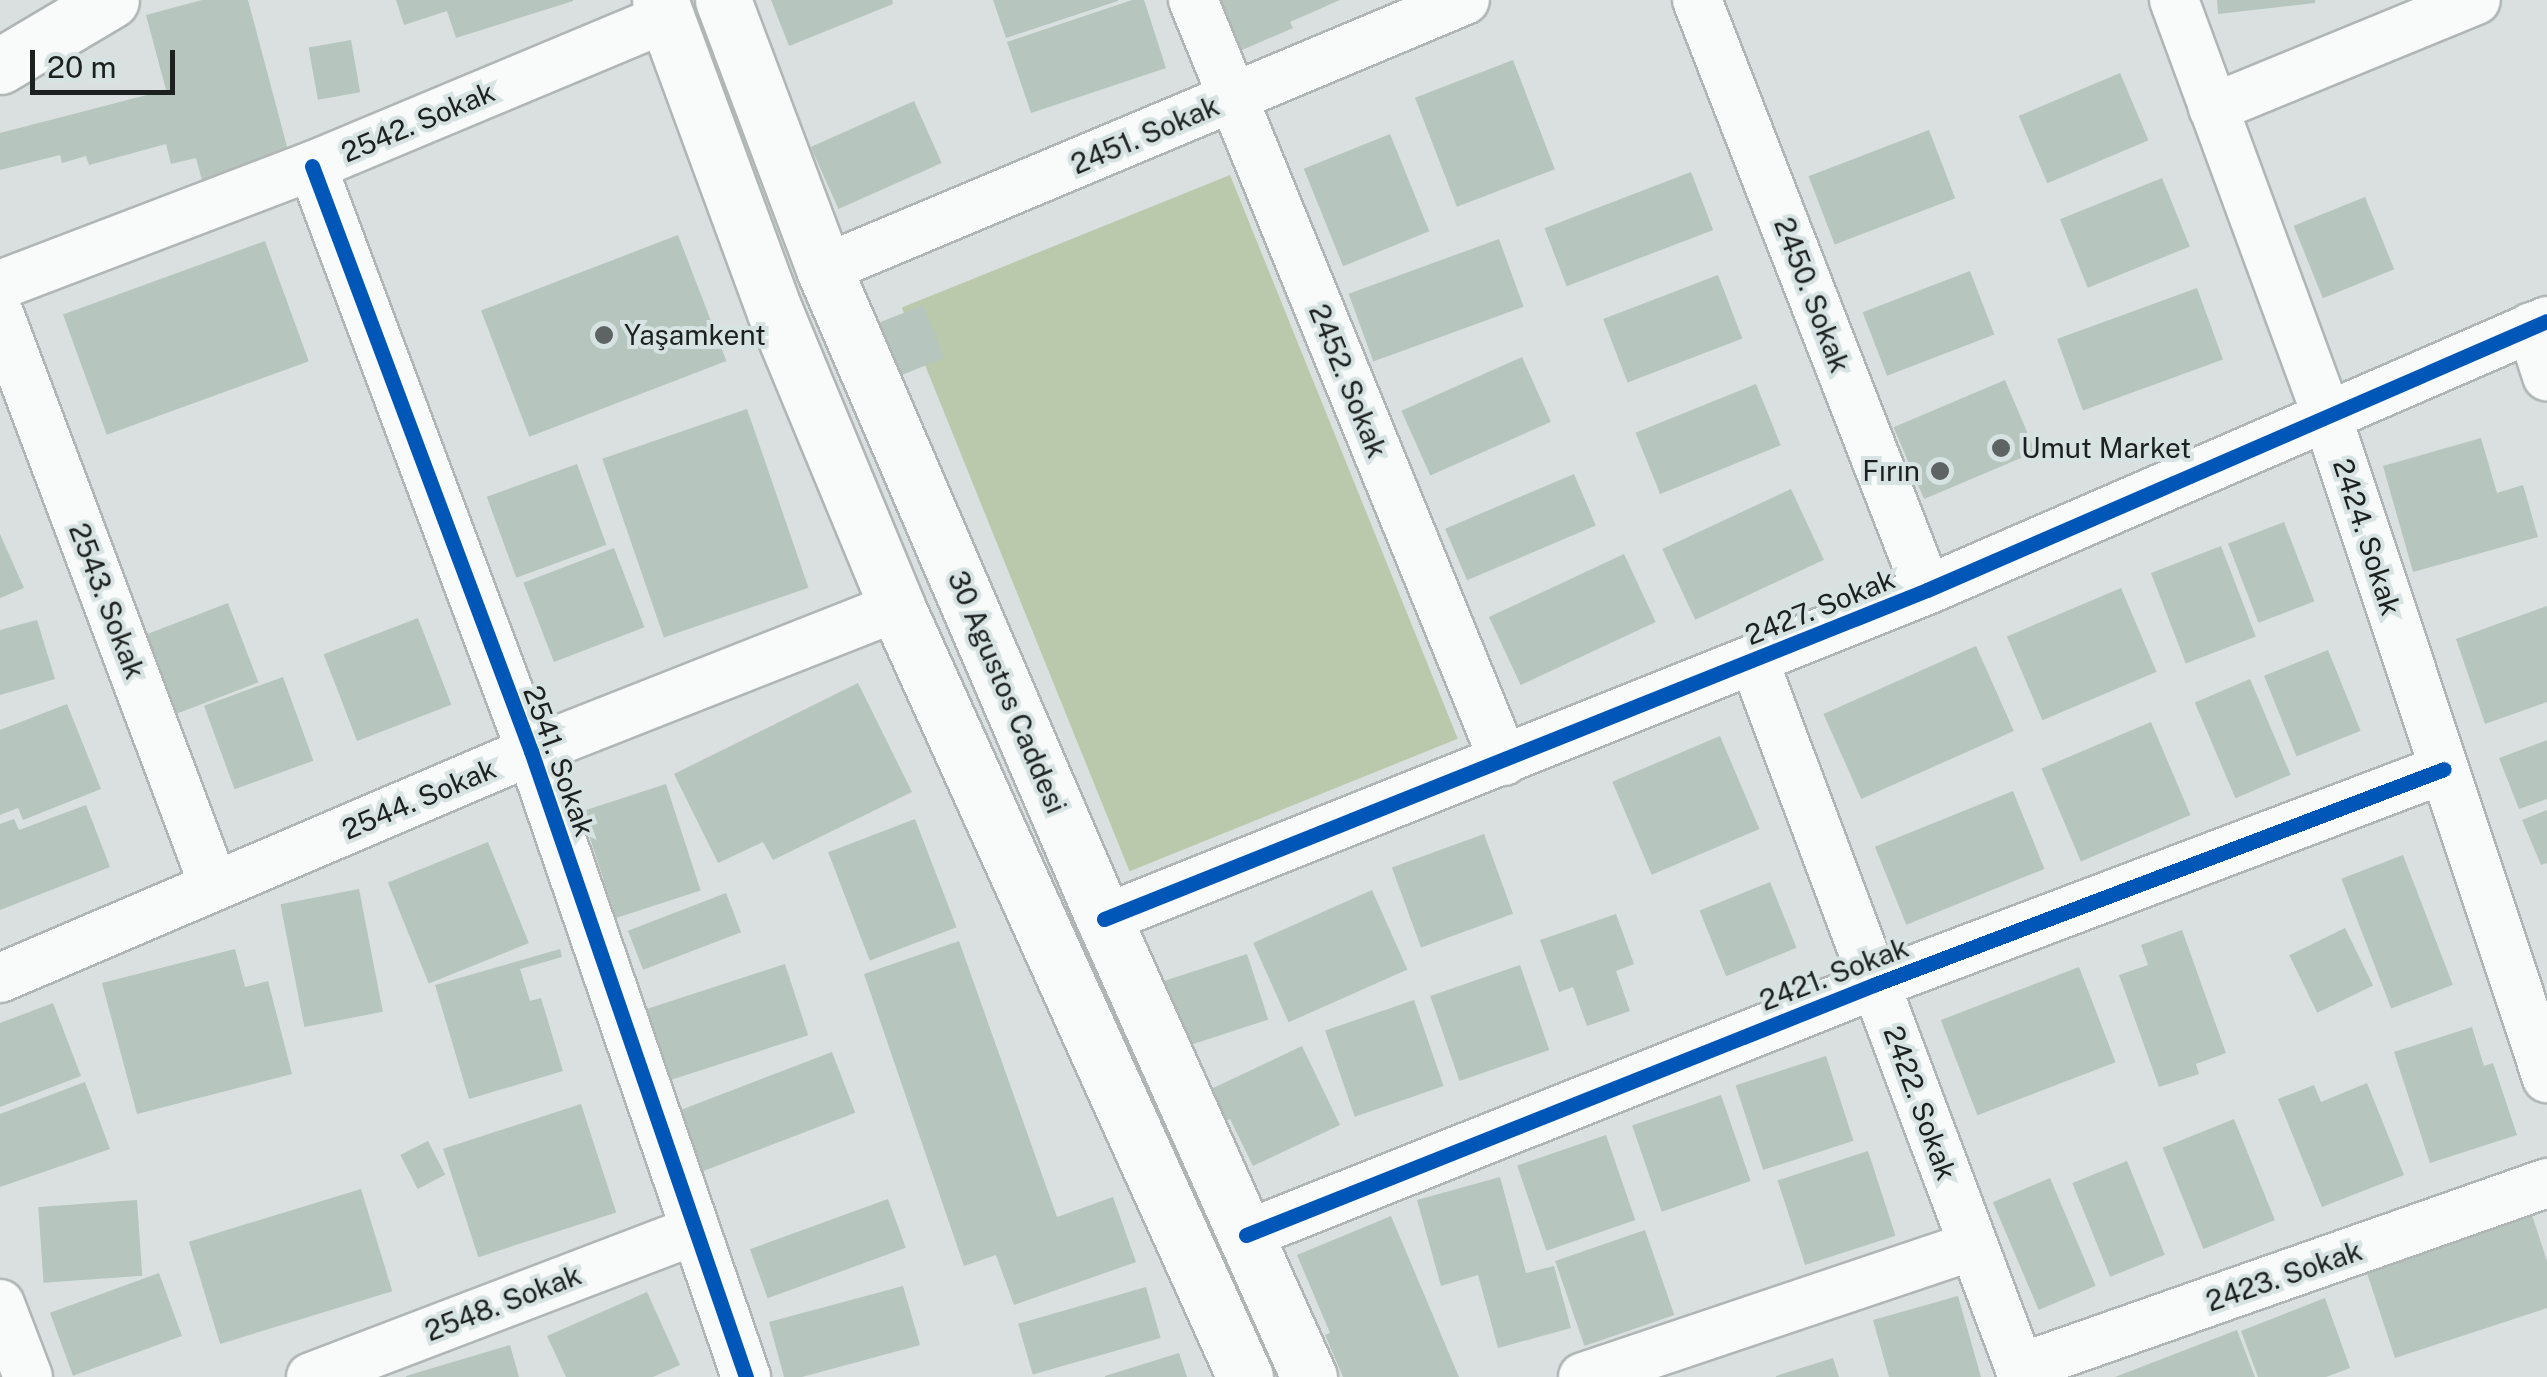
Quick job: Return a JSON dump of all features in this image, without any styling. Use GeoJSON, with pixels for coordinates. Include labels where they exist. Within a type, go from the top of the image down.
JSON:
{"type":"FeatureCollection","features":[{"type":"Feature","properties":{"kind":"main road"},"geometry":{"type":"LineString","coordinates":[[0,66],[112,0]]}},
{"type":"Feature","properties":{"kind":"main road","name":"30 Agustos Caddesi"},"geometry":{"type":"LineString","coordinates":[[722,0],[824,270],[1104,919],[1309,1377]]}},
{"type":"Feature","properties":{"kind":"main road"},"geometry":{"type":"LineString","coordinates":[[663,9],[775,312],[897,607],[1244,1377]]}},
{"type":"Feature","properties":{"kind":"street","name":"2452. Sokak"},"geometry":{"type":"LineString","coordinates":[[1194,0],[1504,761]]}},
{"type":"Feature","properties":{"kind":"street","name":"2451. Sokak"},"geometry":{"type":"LineString","coordinates":[[824,270],[1465,0]]}},
{"type":"Feature","properties":{"kind":"street","name":"2450. Sokak"},"geometry":{"type":"LineString","coordinates":[[1697,0],[1927,590]]}},
{"type":"Feature","properties":{"kind":"street","name":"2424. Sokak"},"geometry":{"type":"LineString","coordinates":[[2174,0],[2326,414],[2547,1078]]}},
{"type":"Feature","properties":{"kind":"street"},"geometry":{"type":"LineString","coordinates":[[2213,108],[2476,0]]}},
{"type":"Feature","properties":{"kind":"street","name":"2542. Sokak"},"geometry":{"type":"LineString","coordinates":[[0,285],[312,166],[663,9]]}},
{"type":"Feature","properties":{"kind":"street","name":"2541. Sokak"},"geometry":{"type":"LineString","coordinates":[[312,166],[530,751],[746,1377]]}},
{"type":"Feature","properties":{"kind":"street","name":"2543. Sokak"},"geometry":{"type":"LineString","coordinates":[[0,316],[214,886]]}},
{"type":"Feature","properties":{"kind":"street","name":"2427. Sokak"},"geometry":{"type":"LineString","coordinates":[[1104,919],[1927,590],[2539,324]]}},
{"type":"Feature","properties":{"kind":"street"},"geometry":{"type":"LineString","coordinates":[[2539,324],[2547,376]]}},
{"type":"Feature","properties":{"kind":"street","name":"2544. Sokak"},"geometry":{"type":"LineString","coordinates":[[0,978],[530,751],[897,607]]}},
{"type":"Feature","properties":{"kind":"street","name":"2422. Sokak"},"geometry":{"type":"LineString","coordinates":[[1754,661],[2022,1373]]}},
{"type":"Feature","properties":{"kind":"street","name":"2421. Sokak"},"geometry":{"type":"LineString","coordinates":[[1246,1235],[1876,984],[2444,769]]}},
{"type":"Feature","properties":{"kind":"street","name":"2423. Sokak"},"geometry":{"type":"LineString","coordinates":[[2022,1373],[2547,1183]]}},
{"type":"Feature","properties":{"kind":"street","name":"2548. Sokak"},"geometry":{"type":"LineString","coordinates":[[311,1377],[695,1230]]}},
{"type":"Feature","properties":{"kind":"street"},"geometry":{"type":"LineString","coordinates":[[1584,1377],[1974,1246]]}},
{"type":"Feature","properties":{"kind":"street"},"geometry":{"type":"LineString","coordinates":[[0,1304],[28,1377]]}},
{"type":"Feature","properties":{"kind":"green space"},"geometry":{"type":"Polygon","coordinates":[[[1230,175],[1458,739],[1130,871],[902,308],[1230,175]]]}},
{"type":"Feature","properties":{"kind":"building"},"geometry":{"type":"Polygon","coordinates":[[[202,0],[248,0],[290,158],[202,180],[196,158],[171,164],[166,144],[89,165],[86,156],[62,163],[60,155],[0,170],[0,133],[166,90],[146,15],[202,0]]]}},
{"type":"Feature","properties":{"kind":"building"},"geometry":{"type":"Polygon","coordinates":[[[396,0],[573,1],[456,38],[447,11],[404,25],[396,0]]]}},
{"type":"Feature","properties":{"kind":"building"},"geometry":{"type":"Polygon","coordinates":[[[771,0],[892,0],[893,4],[789,46],[771,0]]]}},
{"type":"Feature","properties":{"kind":"building"},"geometry":{"type":"Polygon","coordinates":[[[993,0],[1118,0],[1118,1],[1006,38],[993,0]]]}},
{"type":"Feature","properties":{"kind":"building"},"geometry":{"type":"Polygon","coordinates":[[[1132,0],[1144,0],[1166,68],[1031,113],[1007,42],[1132,0]]]}},
{"type":"Feature","properties":{"kind":"building"},"geometry":{"type":"Polygon","coordinates":[[[1220,0],[1340,0],[1290,22],[1293,28],[1242,50],[1220,0]]]}},
{"type":"Feature","properties":{"kind":"building"},"geometry":{"type":"Polygon","coordinates":[[[2217,0],[2315,0],[2315,3],[2218,14],[2217,0]]]}},
{"type":"Feature","properties":{"kind":"building"},"geometry":{"type":"Polygon","coordinates":[[[351,40],[360,92],[318,100],[309,47],[351,40]]]}},
{"type":"Feature","properties":{"kind":"building"},"geometry":{"type":"Polygon","coordinates":[[[1513,60],[1555,169],[1457,207],[1415,98],[1513,60]]]}},
{"type":"Feature","properties":{"kind":"building"},"geometry":{"type":"Polygon","coordinates":[[[2120,73],[2149,140],[2047,183],[2019,116],[2120,73]]]}},
{"type":"Feature","properties":{"kind":"building"},"geometry":{"type":"Polygon","coordinates":[[[914,101],[942,163],[838,209],[811,147],[914,101]]]}},
{"type":"Feature","properties":{"kind":"building"},"geometry":{"type":"Polygon","coordinates":[[[1929,130],[1955,198],[1835,244],[1809,176],[1929,130]]]}},
{"type":"Feature","properties":{"kind":"building"},"geometry":{"type":"Polygon","coordinates":[[[1390,134],[1429,231],[1343,266],[1304,169],[1390,134]]]}},
{"type":"Feature","properties":{"kind":"building"},"geometry":{"type":"Polygon","coordinates":[[[1691,172],[1713,230],[1567,286],[1544,228],[1691,172]]]}},
{"type":"Feature","properties":{"kind":"building"},"geometry":{"type":"Polygon","coordinates":[[[2162,178],[2190,247],[2088,288],[2060,219],[2162,178]]]}},
{"type":"Feature","properties":{"kind":"building"},"geometry":{"type":"Polygon","coordinates":[[[2365,197],[2394,269],[2323,298],[2294,226],[2365,197]]]}},
{"type":"Feature","properties":{"kind":"building","name":"Yaşamkent"},"geometry":{"type":"Polygon","coordinates":[[[678,235],[726,361],[529,437],[481,311],[678,235]]]}},
{"type":"Feature","properties":{"kind":"building"},"geometry":{"type":"Polygon","coordinates":[[[1499,239],[1524,307],[1373,361],[1349,294],[1499,239]]]}},
{"type":"Feature","properties":{"kind":"building"},"geometry":{"type":"Polygon","coordinates":[[[265,241],[309,361],[107,435],[63,315],[265,241]]]}},
{"type":"Feature","properties":{"kind":"building"},"geometry":{"type":"Polygon","coordinates":[[[1970,271],[1994,334],[1887,376],[1863,312],[1970,271]]]}},
{"type":"Feature","properties":{"kind":"building"},"geometry":{"type":"Polygon","coordinates":[[[1718,275],[1742,338],[1628,383],[1603,319],[1718,275]]]}},
{"type":"Feature","properties":{"kind":"building"},"geometry":{"type":"Polygon","coordinates":[[[2197,288],[2223,359],[2083,410],[2057,339],[2197,288]]]}},
{"type":"Feature","properties":{"kind":"building"},"geometry":{"type":"Polygon","coordinates":[[[923,305],[944,358],[880,384],[859,331],[923,305]]]}},
{"type":"Feature","properties":{"kind":"building"},"geometry":{"type":"Polygon","coordinates":[[[1522,357],[1551,422],[1430,476],[1401,411],[1522,357]]]}},
{"type":"Feature","properties":{"kind":"building"},"geometry":{"type":"Polygon","coordinates":[[[2005,380],[2035,452],[1924,499],[1894,427],[2005,380]]]}},
{"type":"Feature","properties":{"kind":"building"},"geometry":{"type":"Polygon","coordinates":[[[1756,384],[1781,445],[1660,494],[1635,433],[1756,384]]]}},
{"type":"Feature","properties":{"kind":"building"},"geometry":{"type":"Polygon","coordinates":[[[747,409],[809,588],[664,638],[602,459],[747,409]]]}},
{"type":"Feature","properties":{"kind":"building"},"geometry":{"type":"Polygon","coordinates":[[[2481,438],[2497,493],[2523,485],[2538,537],[2413,572],[2383,466],[2481,438]]]}},
{"type":"Feature","properties":{"kind":"building"},"geometry":{"type":"Polygon","coordinates":[[[577,464],[606,545],[516,578],[487,497],[577,464]]]}},
{"type":"Feature","properties":{"kind":"building"},"geometry":{"type":"Polygon","coordinates":[[[1574,474],[1596,526],[1467,580],[1445,529],[1574,474]]]}},
{"type":"Feature","properties":{"kind":"building"},"geometry":{"type":"Polygon","coordinates":[[[1791,489],[1824,560],[1695,620],[1662,549],[1791,489]]]}},
{"type":"Feature","properties":{"kind":"building"},"geometry":{"type":"Polygon","coordinates":[[[2284,522],[2314,601],[2258,623],[2228,544],[2284,522]]]}},
{"type":"Feature","properties":{"kind":"building"},"geometry":{"type":"Polygon","coordinates":[[[0,534],[24,588],[0,598],[0,534]]]}},
{"type":"Feature","properties":{"kind":"building"},"geometry":{"type":"Polygon","coordinates":[[[2221,546],[2256,637],[2186,663],[2151,573],[2221,546]]]}},
{"type":"Feature","properties":{"kind":"building"},"geometry":{"type":"Polygon","coordinates":[[[614,548],[644,627],[554,662],[523,583],[614,548]]]}},
{"type":"Feature","properties":{"kind":"building"},"geometry":{"type":"Polygon","coordinates":[[[1624,554],[1656,622],[1521,685],[1489,617],[1624,554]]]}},
{"type":"Feature","properties":{"kind":"building"},"geometry":{"type":"Polygon","coordinates":[[[2121,588],[2157,672],[2042,720],[2007,636],[2121,588]]]}},
{"type":"Feature","properties":{"kind":"building"},"geometry":{"type":"Polygon","coordinates":[[[228,603],[258,682],[169,717],[138,637],[228,603]]]}},
{"type":"Feature","properties":{"kind":"building"},"geometry":{"type":"Polygon","coordinates":[[[2547,606],[2547,702],[2485,724],[2456,639],[2547,606]]]}},
{"type":"Feature","properties":{"kind":"building"},"geometry":{"type":"Polygon","coordinates":[[[418,618],[451,705],[357,741],[324,654],[418,618]]]}},
{"type":"Feature","properties":{"kind":"building"},"geometry":{"type":"Polygon","coordinates":[[[37,620],[55,679],[0,695],[0,630],[37,620]]]}},
{"type":"Feature","properties":{"kind":"building"},"geometry":{"type":"Polygon","coordinates":[[[1976,646],[2014,731],[1861,799],[1823,714],[1976,646]]]}},
{"type":"Feature","properties":{"kind":"building"},"geometry":{"type":"Polygon","coordinates":[[[2328,650],[2361,731],[2297,757],[2264,676],[2328,650]]]}},
{"type":"Feature","properties":{"kind":"building"},"geometry":{"type":"Polygon","coordinates":[[[283,677],[313,761],[235,789],[204,706],[283,677]]]}},
{"type":"Feature","properties":{"kind":"building"},"geometry":{"type":"Polygon","coordinates":[[[2250,679],[2291,775],[2235,798],[2195,702],[2250,679]]]}},
{"type":"Feature","properties":{"kind":"building"},"geometry":{"type":"Polygon","coordinates":[[[858,683],[912,792],[773,860],[763,842],[718,863],[674,774],[858,683]]]}},
{"type":"Feature","properties":{"kind":"building"},"geometry":{"type":"Polygon","coordinates":[[[67,704],[101,789],[23,820],[18,808],[0,815],[0,730],[67,704]]]}},
{"type":"Feature","properties":{"kind":"building"},"geometry":{"type":"Polygon","coordinates":[[[2151,722],[2190,815],[2081,861],[2041,768],[2151,722]]]}},
{"type":"Feature","properties":{"kind":"building"},"geometry":{"type":"Polygon","coordinates":[[[1720,736],[1759,829],[1652,875],[1612,782],[1720,736]]]}},
{"type":"Feature","properties":{"kind":"building"},"geometry":{"type":"Polygon","coordinates":[[[2547,740],[2547,799],[2519,809],[2499,758],[2547,740]]]}},
{"type":"Feature","properties":{"kind":"building"},"geometry":{"type":"Polygon","coordinates":[[[666,784],[701,891],[616,918],[581,812],[666,784]]]}},
{"type":"Feature","properties":{"kind":"building"},"geometry":{"type":"Polygon","coordinates":[[[2013,791],[2044,869],[1906,925],[1875,847],[2013,791]]]}},
{"type":"Feature","properties":{"kind":"building"},"geometry":{"type":"Polygon","coordinates":[[[86,805],[110,867],[0,910],[0,824],[14,819],[19,830],[86,805]]]}},
{"type":"Feature","properties":{"kind":"building"},"geometry":{"type":"Polygon","coordinates":[[[2547,810],[2547,863],[2541,865],[2522,820],[2547,810]]]}},
{"type":"Feature","properties":{"kind":"building"},"geometry":{"type":"Polygon","coordinates":[[[915,819],[957,927],[870,961],[828,852],[915,819]]]}},
{"type":"Feature","properties":{"kind":"building"},"geometry":{"type":"Polygon","coordinates":[[[1484,834],[1513,914],[1421,947],[1392,868],[1484,834]]]}},
{"type":"Feature","properties":{"kind":"building"},"geometry":{"type":"Polygon","coordinates":[[[488,842],[529,943],[429,984],[388,882],[488,842]]]}},
{"type":"Feature","properties":{"kind":"building"},"geometry":{"type":"Polygon","coordinates":[[[2403,855],[2453,985],[2391,1008],[2341,879],[2403,855]]]}},
{"type":"Feature","properties":{"kind":"building"},"geometry":{"type":"Polygon","coordinates":[[[1770,882],[1797,948],[1726,976],[1700,910],[1770,882]]]}},
{"type":"Feature","properties":{"kind":"building"},"geometry":{"type":"Polygon","coordinates":[[[359,889],[383,1012],[304,1027],[280,904],[359,889]]]}},
{"type":"Feature","properties":{"kind":"building"},"geometry":{"type":"Polygon","coordinates":[[[1372,890],[1407,969],[1289,1022],[1253,943],[1372,890]]]}},
{"type":"Feature","properties":{"kind":"building"},"geometry":{"type":"Polygon","coordinates":[[[726,893],[741,932],[643,970],[628,931],[726,893]]]}},
{"type":"Feature","properties":{"kind":"building"},"geometry":{"type":"Polygon","coordinates":[[[1616,914],[1634,964],[1616,971],[1630,1011],[1587,1026],[1573,987],[1559,992],[1540,940],[1616,914]]]}},
{"type":"Feature","properties":{"kind":"building"},"geometry":{"type":"Polygon","coordinates":[[[2345,928],[2373,986],[2317,1013],[2289,955],[2345,928]]]}},
{"type":"Feature","properties":{"kind":"building"},"geometry":{"type":"Polygon","coordinates":[[[2182,930],[2226,1053],[2196,1064],[2199,1074],[2159,1087],[2119,975],[2148,965],[2141,945],[2182,930]]]}},
{"type":"Feature","properties":{"kind":"building"},"geometry":{"type":"Polygon","coordinates":[[[959,941],[1057,1217],[1113,1197],[1136,1262],[1014,1305],[996,1255],[964,1266],[864,974],[959,941]]]}},
{"type":"Feature","properties":{"kind":"building"},"geometry":{"type":"Polygon","coordinates":[[[235,949],[245,987],[268,981],[292,1074],[137,1114],[102,983],[235,949]]]}},
{"type":"Feature","properties":{"kind":"building"},"geometry":{"type":"Polygon","coordinates":[[[560,949],[562,957],[520,969],[530,1001],[541,998],[563,1071],[469,1099],[435,985],[560,949]]]}},
{"type":"Feature","properties":{"kind":"building"},"geometry":{"type":"Polygon","coordinates":[[[1247,954],[1268,1020],[1171,1051],[1150,986],[1247,954]]]}},
{"type":"Feature","properties":{"kind":"building"},"geometry":{"type":"Polygon","coordinates":[[[785,964],[808,1035],[652,1086],[629,1015],[785,964]]]}},
{"type":"Feature","properties":{"kind":"building"},"geometry":{"type":"Polygon","coordinates":[[[1520,965],[1549,1050],[1459,1081],[1430,996],[1520,965]]]}},
{"type":"Feature","properties":{"kind":"building"},"geometry":{"type":"Polygon","coordinates":[[[2079,967],[2116,1062],[1977,1115],[1941,1020],[2079,967]]]}},
{"type":"Feature","properties":{"kind":"building"},"geometry":{"type":"Polygon","coordinates":[[[1414,1000],[1444,1086],[1355,1117],[1325,1031],[1414,1000]]]}},
{"type":"Feature","properties":{"kind":"building"},"geometry":{"type":"Polygon","coordinates":[[[53,1003],[81,1076],[0,1107],[0,1023],[53,1003]]]}},
{"type":"Feature","properties":{"kind":"building"},"geometry":{"type":"Polygon","coordinates":[[[2472,1027],[2484,1066],[2493,1063],[2517,1135],[2430,1163],[2394,1052],[2472,1027]]]}},
{"type":"Feature","properties":{"kind":"building"},"geometry":{"type":"Polygon","coordinates":[[[1302,1046],[1340,1125],[1253,1166],[1230,1119],[1205,1131],[1190,1099],[1302,1046]]]}},
{"type":"Feature","properties":{"kind":"building"},"geometry":{"type":"Polygon","coordinates":[[[832,1052],[855,1113],[696,1174],[672,1113],[832,1052]]]}},
{"type":"Feature","properties":{"kind":"building"},"geometry":{"type":"Polygon","coordinates":[[[1826,1056],[1854,1141],[1763,1170],[1736,1085],[1826,1056]]]}},
{"type":"Feature","properties":{"kind":"building"},"geometry":{"type":"Polygon","coordinates":[[[85,1082],[110,1149],[0,1187],[0,1114],[85,1082]]]}},
{"type":"Feature","properties":{"kind":"building"},"geometry":{"type":"Polygon","coordinates":[[[2367,1083],[2404,1175],[2322,1207],[2278,1099],[2314,1085],[2321,1102],[2367,1083]]]}},
{"type":"Feature","properties":{"kind":"building"},"geometry":{"type":"Polygon","coordinates":[[[1721,1095],[1751,1181],[1662,1212],[1632,1126],[1721,1095]]]}},
{"type":"Feature","properties":{"kind":"building"},"geometry":{"type":"Polygon","coordinates":[[[581,1104],[616,1212],[478,1257],[443,1149],[581,1104]]]}},
{"type":"Feature","properties":{"kind":"building"},"geometry":{"type":"Polygon","coordinates":[[[2234,1119],[2275,1220],[2203,1249],[2163,1148],[2234,1119]]]}},
{"type":"Feature","properties":{"kind":"building"},"geometry":{"type":"Polygon","coordinates":[[[1606,1135],[1635,1220],[1546,1251],[1517,1166],[1606,1135]]]}},
{"type":"Feature","properties":{"kind":"building"},"geometry":{"type":"Polygon","coordinates":[[[428,1141],[445,1175],[418,1189],[400,1155],[428,1141]]]}},
{"type":"Feature","properties":{"kind":"building"},"geometry":{"type":"Polygon","coordinates":[[[1868,1151],[1896,1236],[1805,1265],[1778,1180],[1868,1151]]]}},
{"type":"Feature","properties":{"kind":"building"},"geometry":{"type":"Polygon","coordinates":[[[2127,1161],[2165,1255],[2110,1277],[2072,1183],[2127,1161]]]}},
{"type":"Feature","properties":{"kind":"building"},"geometry":{"type":"Polygon","coordinates":[[[1500,1177],[1526,1273],[1554,1266],[1571,1328],[1498,1348],[1478,1275],[1441,1286],[1417,1200],[1500,1177]]]}},
{"type":"Feature","properties":{"kind":"building"},"geometry":{"type":"Polygon","coordinates":[[[2050,1178],[2096,1286],[2039,1310],[1993,1202],[2050,1178]]]}},
{"type":"Feature","properties":{"kind":"building"},"geometry":{"type":"Polygon","coordinates":[[[361,1189],[392,1291],[220,1344],[189,1242],[361,1189]]]}},
{"type":"Feature","properties":{"kind":"building"},"geometry":{"type":"Polygon","coordinates":[[[888,1199],[906,1248],[768,1298],[750,1249],[888,1199]]]}},
{"type":"Feature","properties":{"kind":"building"},"geometry":{"type":"Polygon","coordinates":[[[137,1200],[142,1276],[44,1283],[38,1207],[137,1200]]]}},
{"type":"Feature","properties":{"kind":"building"},"geometry":{"type":"Polygon","coordinates":[[[2531,1212],[2547,1261],[2547,1308],[2395,1358],[2365,1267],[2531,1212]]]}},
{"type":"Feature","properties":{"kind":"building"},"geometry":{"type":"Polygon","coordinates":[[[1391,1216],[1459,1377],[1343,1377],[1325,1335],[1330,1333],[1297,1255],[1391,1216]]]}},
{"type":"Feature","properties":{"kind":"building"},"geometry":{"type":"Polygon","coordinates":[[[1645,1230],[1674,1315],[1584,1346],[1555,1261],[1645,1230]]]}},
{"type":"Feature","properties":{"kind":"building"},"geometry":{"type":"Polygon","coordinates":[[[159,1273],[182,1336],[73,1376],[50,1313],[159,1273]]]}},
{"type":"Feature","properties":{"kind":"building"},"geometry":{"type":"Polygon","coordinates":[[[903,1286],[920,1345],[802,1377],[784,1377],[769,1322],[903,1286]]]}},
{"type":"Feature","properties":{"kind":"building"},"geometry":{"type":"Polygon","coordinates":[[[1146,1287],[1161,1338],[1033,1375],[1018,1324],[1146,1287]]]}},
{"type":"Feature","properties":{"kind":"building"},"geometry":{"type":"Polygon","coordinates":[[[647,1292],[680,1365],[653,1377],[566,1377],[547,1336],[647,1292]]]}},
{"type":"Feature","properties":{"kind":"building"},"geometry":{"type":"Polygon","coordinates":[[[1958,1296],[1981,1377],[1889,1377],[1873,1320],[1958,1296]]]}},
{"type":"Feature","properties":{"kind":"building"},"geometry":{"type":"Polygon","coordinates":[[[2325,1298],[2350,1368],[2326,1377],[2258,1377],[2241,1331],[2325,1298]]]}},
{"type":"Feature","properties":{"kind":"building"},"geometry":{"type":"Polygon","coordinates":[[[2237,1330],[2255,1377],[2115,1377],[2237,1330]]]}},
{"type":"Feature","properties":{"kind":"building"},"geometry":{"type":"Polygon","coordinates":[[[510,1345],[519,1377],[406,1377],[406,1376],[510,1345]]]}},
{"type":"Feature","properties":{"kind":"building"},"geometry":{"type":"Polygon","coordinates":[[[1179,1353],[1187,1377],[1105,1377],[1105,1376],[1179,1353]]]}},
{"type":"Feature","properties":{"kind":"building"},"geometry":{"type":"Polygon","coordinates":[[[1833,1358],[1839,1377],[1776,1377],[1776,1376],[1833,1358]]]}},
{"type":"Feature","properties":{"kind":"cycle path"},"geometry":{"type":"LineString","coordinates":[[312,166],[531,751],[746,1377]]}},
{"type":"Feature","properties":{"kind":"cycle path"},"geometry":{"type":"LineString","coordinates":[[1104,919],[1927,590],[2547,321]]}},
{"type":"Feature","properties":{"kind":"cycle path"},"geometry":{"type":"LineString","coordinates":[[1246,1235],[1876,984],[2444,769]]}},
{"type":"Feature","properties":{"kind":"place","name":"Yaşamkent"},"geometry":{"type":"Point","coordinates":[604,335]}},
{"type":"Feature","properties":{"kind":"place","name":"Umut Market"},"geometry":{"type":"Point","coordinates":[2001,448]}},
{"type":"Feature","properties":{"kind":"place","name":"Fırın"},"geometry":{"type":"Point","coordinates":[1940,471]}}]}
